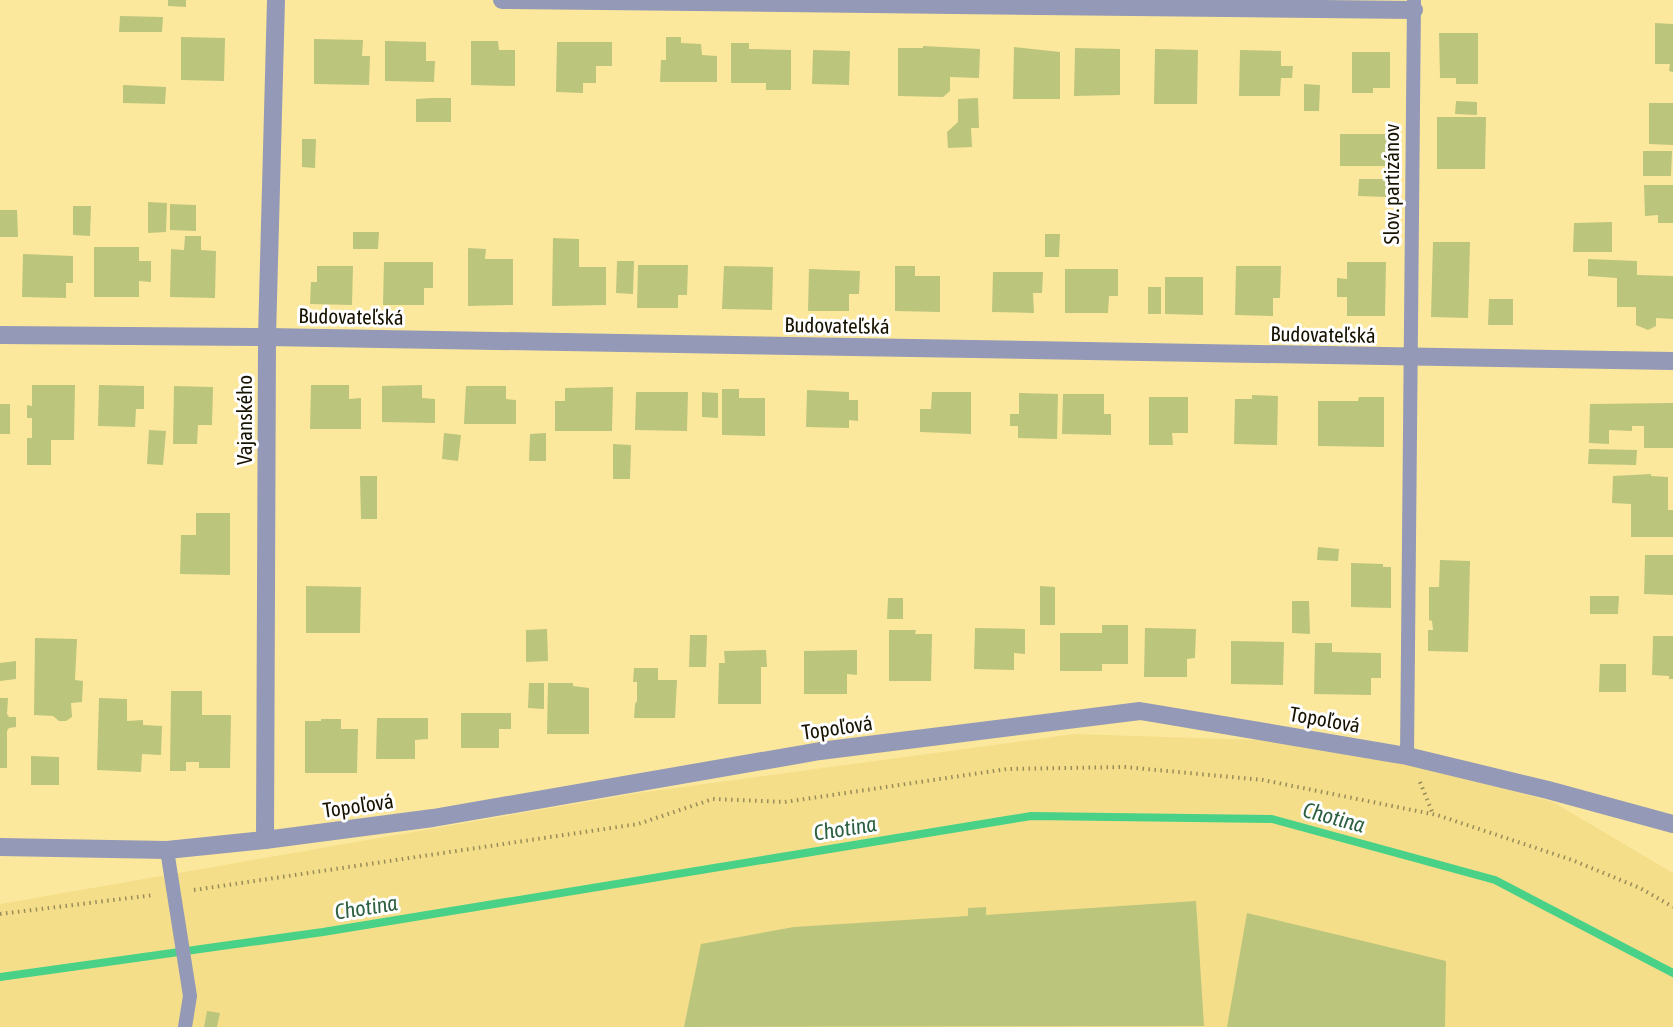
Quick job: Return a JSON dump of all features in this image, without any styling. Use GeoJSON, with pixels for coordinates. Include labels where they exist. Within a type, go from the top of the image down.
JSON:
{"type":"FeatureCollection","features":[{"type":"Feature","properties":{"kind":"street","name":"Vajanského"},"geometry":{"type":"LineString","coordinates":[[265,840],[267,337],[276,0]]}},
{"type":"Feature","properties":{"kind":"street","name":"Slov. partizánov"},"geometry":{"type":"LineString","coordinates":[[501,0],[1414,5]]}},
{"type":"Feature","properties":{"kind":"street","name":"Budovateľská"},"geometry":{"type":"LineString","coordinates":[[0,335],[267,337],[1673,361]]}},
{"type":"Feature","properties":{"kind":"street","name":"Topoľová"},"geometry":{"type":"LineString","coordinates":[[0,847],[167,850],[265,840],[433,818],[820,751],[1140,711],[1407,756],[1548,790],[1673,824]]}},
{"type":"Feature","properties":{"kind":"lane","name":"Slov. partizánov"},"geometry":{"type":"LineString","coordinates":[[1407,756],[1413,358],[1414,5]]}},
{"type":"Feature","properties":{"kind":"lane"},"geometry":{"type":"LineString","coordinates":[[167,850],[190,996],[184,1027]]}},
{"type":"Feature","properties":{"kind":"path"},"geometry":{"type":"LineString","coordinates":[[0,914],[175,896],[638,824],[713,799],[784,802],[1007,769],[1125,767],[1263,780],[1433,814],[1572,861],[1640,888],[1673,907]]}},
{"type":"Feature","properties":{"kind":"shaded area"},"geometry":{"type":"Polygon","coordinates":[[[1075,734],[1347,743],[1553,802],[1673,873],[1673,1027],[0,1027],[0,904],[638,793],[1075,734]]]}},
{"type":"Feature","properties":{"kind":"building"},"geometry":{"type":"Polygon","coordinates":[[[168,0],[186,0],[186,7],[168,6],[168,0]]]}},
{"type":"Feature","properties":{"kind":"building"},"geometry":{"type":"Polygon","coordinates":[[[120,16],[163,17],[162,32],[119,32],[120,16]]]}},
{"type":"Feature","properties":{"kind":"building"},"geometry":{"type":"Polygon","coordinates":[[[1655,23],[1673,24],[1673,72],[1669,71],[1670,64],[1655,64],[1655,23]]]}},
{"type":"Feature","properties":{"kind":"building"},"geometry":{"type":"Polygon","coordinates":[[[1439,33],[1478,33],[1478,84],[1456,84],[1456,78],[1440,78],[1439,33]]]}},
{"type":"Feature","properties":{"kind":"building"},"geometry":{"type":"Polygon","coordinates":[[[181,37],[225,38],[224,81],[181,80],[181,37]]]}},
{"type":"Feature","properties":{"kind":"building"},"geometry":{"type":"Polygon","coordinates":[[[666,37],[681,37],[681,43],[701,44],[702,55],[717,56],[717,82],[660,82],[661,60],[666,60],[666,37]]]}},
{"type":"Feature","properties":{"kind":"building"},"geometry":{"type":"Polygon","coordinates":[[[314,39],[363,40],[362,56],[370,56],[369,85],[314,84],[314,39]]]}},
{"type":"Feature","properties":{"kind":"building"},"geometry":{"type":"Polygon","coordinates":[[[385,41],[426,42],[426,61],[435,61],[434,82],[385,81],[385,41]]]}},
{"type":"Feature","properties":{"kind":"building"},"geometry":{"type":"Polygon","coordinates":[[[471,41],[498,41],[499,50],[515,50],[515,86],[471,85],[471,41]]]}},
{"type":"Feature","properties":{"kind":"building"},"geometry":{"type":"Polygon","coordinates":[[[557,42],[612,42],[612,66],[596,66],[596,83],[583,83],[583,93],[556,92],[557,42]]]}},
{"type":"Feature","properties":{"kind":"building"},"geometry":{"type":"Polygon","coordinates":[[[731,43],[749,43],[749,49],[791,50],[791,90],[766,90],[766,83],[731,83],[731,43]]]}},
{"type":"Feature","properties":{"kind":"building"},"geometry":{"type":"Polygon","coordinates":[[[923,46],[980,49],[979,78],[950,77],[950,91],[943,97],[898,96],[898,48],[923,48],[923,46]]]}},
{"type":"Feature","properties":{"kind":"building"},"geometry":{"type":"Polygon","coordinates":[[[1014,47],[1060,52],[1060,99],[1013,99],[1014,47]]]}},
{"type":"Feature","properties":{"kind":"building"},"geometry":{"type":"Polygon","coordinates":[[[1075,48],[1120,49],[1120,95],[1074,96],[1075,48]]]}},
{"type":"Feature","properties":{"kind":"building"},"geometry":{"type":"Polygon","coordinates":[[[1155,49],[1198,50],[1197,104],[1154,104],[1155,49]]]}},
{"type":"Feature","properties":{"kind":"building"},"geometry":{"type":"Polygon","coordinates":[[[813,50],[850,51],[849,85],[812,84],[813,50]]]}},
{"type":"Feature","properties":{"kind":"building"},"geometry":{"type":"Polygon","coordinates":[[[1240,50],[1281,51],[1281,66],[1293,66],[1292,78],[1281,78],[1280,96],[1239,96],[1240,50]]]}},
{"type":"Feature","properties":{"kind":"building"},"geometry":{"type":"Polygon","coordinates":[[[1352,52],[1390,52],[1390,88],[1373,88],[1373,93],[1352,93],[1352,52]]]}},
{"type":"Feature","properties":{"kind":"building"},"geometry":{"type":"Polygon","coordinates":[[[1304,84],[1320,85],[1319,111],[1304,111],[1304,84]]]}},
{"type":"Feature","properties":{"kind":"building"},"geometry":{"type":"Polygon","coordinates":[[[123,85],[166,87],[165,104],[123,103],[123,85]]]}},
{"type":"Feature","properties":{"kind":"building"},"geometry":{"type":"Polygon","coordinates":[[[451,98],[451,122],[416,122],[416,99],[451,98]]]}},
{"type":"Feature","properties":{"kind":"building"},"geometry":{"type":"Polygon","coordinates":[[[978,98],[979,128],[971,128],[972,147],[948,148],[947,132],[958,122],[958,99],[978,98]]]}},
{"type":"Feature","properties":{"kind":"building"},"geometry":{"type":"Polygon","coordinates":[[[1456,101],[1477,102],[1477,115],[1455,114],[1456,101]]]}},
{"type":"Feature","properties":{"kind":"building"},"geometry":{"type":"Polygon","coordinates":[[[1649,103],[1673,103],[1673,145],[1649,144],[1649,103]]]}},
{"type":"Feature","properties":{"kind":"building"},"geometry":{"type":"Polygon","coordinates":[[[1437,117],[1486,117],[1485,169],[1437,169],[1437,117]]]}},
{"type":"Feature","properties":{"kind":"building"},"geometry":{"type":"Polygon","coordinates":[[[1340,134],[1387,134],[1387,166],[1340,166],[1340,134]]]}},
{"type":"Feature","properties":{"kind":"building"},"geometry":{"type":"Polygon","coordinates":[[[302,139],[316,139],[315,168],[302,167],[302,139]]]}},
{"type":"Feature","properties":{"kind":"building"},"geometry":{"type":"Polygon","coordinates":[[[1643,151],[1672,151],[1671,176],[1643,176],[1643,151]]]}},
{"type":"Feature","properties":{"kind":"building"},"geometry":{"type":"Polygon","coordinates":[[[1359,179],[1387,179],[1387,197],[1358,196],[1359,179]]]}},
{"type":"Feature","properties":{"kind":"building"},"geometry":{"type":"Polygon","coordinates":[[[1644,185],[1673,185],[1673,223],[1658,223],[1658,215],[1645,216],[1644,185]]]}},
{"type":"Feature","properties":{"kind":"building"},"geometry":{"type":"Polygon","coordinates":[[[148,202],[167,203],[166,232],[148,233],[148,202]]]}},
{"type":"Feature","properties":{"kind":"building"},"geometry":{"type":"Polygon","coordinates":[[[170,204],[196,205],[196,231],[170,230],[170,204]]]}},
{"type":"Feature","properties":{"kind":"building"},"geometry":{"type":"Polygon","coordinates":[[[73,206],[91,206],[90,236],[73,235],[73,206]]]}},
{"type":"Feature","properties":{"kind":"building"},"geometry":{"type":"Polygon","coordinates":[[[0,210],[17,210],[18,237],[0,237],[0,210]]]}},
{"type":"Feature","properties":{"kind":"building"},"geometry":{"type":"Polygon","coordinates":[[[1612,222],[1612,252],[1573,252],[1574,223],[1612,222]]]}},
{"type":"Feature","properties":{"kind":"building"},"geometry":{"type":"Polygon","coordinates":[[[353,232],[379,232],[378,249],[353,249],[353,232]]]}},
{"type":"Feature","properties":{"kind":"building"},"geometry":{"type":"Polygon","coordinates":[[[1045,234],[1060,234],[1059,257],[1045,257],[1045,234]]]}},
{"type":"Feature","properties":{"kind":"building"},"geometry":{"type":"Polygon","coordinates":[[[185,236],[201,236],[201,250],[216,251],[215,298],[170,297],[171,249],[184,250],[185,236]]]}},
{"type":"Feature","properties":{"kind":"building"},"geometry":{"type":"Polygon","coordinates":[[[553,238],[579,239],[579,267],[606,267],[606,305],[552,306],[553,238]]]}},
{"type":"Feature","properties":{"kind":"building"},"geometry":{"type":"Polygon","coordinates":[[[1433,242],[1470,242],[1468,318],[1431,317],[1433,242]]]}},
{"type":"Feature","properties":{"kind":"building"},"geometry":{"type":"Polygon","coordinates":[[[94,247],[139,247],[139,261],[151,261],[151,282],[139,281],[139,297],[94,297],[94,247]]]}},
{"type":"Feature","properties":{"kind":"building"},"geometry":{"type":"Polygon","coordinates":[[[468,248],[486,249],[485,259],[513,259],[513,305],[468,306],[468,248]]]}},
{"type":"Feature","properties":{"kind":"building"},"geometry":{"type":"Polygon","coordinates":[[[23,254],[73,256],[73,283],[66,283],[66,298],[22,297],[23,254]]]}},
{"type":"Feature","properties":{"kind":"building"},"geometry":{"type":"Polygon","coordinates":[[[1588,259],[1637,261],[1637,275],[1673,276],[1673,319],[1656,318],[1656,326],[1648,330],[1636,325],[1636,307],[1617,307],[1617,278],[1588,276],[1588,259]]]}},
{"type":"Feature","properties":{"kind":"building"},"geometry":{"type":"Polygon","coordinates":[[[617,261],[634,261],[633,294],[616,293],[617,261]]]}},
{"type":"Feature","properties":{"kind":"building"},"geometry":{"type":"Polygon","coordinates":[[[384,262],[433,262],[433,288],[424,288],[424,305],[383,305],[384,262]]]}},
{"type":"Feature","properties":{"kind":"building"},"geometry":{"type":"Polygon","coordinates":[[[1347,262],[1386,262],[1385,316],[1347,316],[1347,297],[1337,297],[1337,278],[1347,279],[1347,262]]]}},
{"type":"Feature","properties":{"kind":"building"},"geometry":{"type":"Polygon","coordinates":[[[638,265],[688,265],[687,295],[678,295],[678,308],[637,308],[638,265]]]}},
{"type":"Feature","properties":{"kind":"building"},"geometry":{"type":"Polygon","coordinates":[[[317,266],[353,266],[352,305],[310,304],[311,282],[317,282],[317,266]]]}},
{"type":"Feature","properties":{"kind":"building"},"geometry":{"type":"Polygon","coordinates":[[[724,266],[773,267],[772,310],[722,309],[724,266]]]}},
{"type":"Feature","properties":{"kind":"building"},"geometry":{"type":"Polygon","coordinates":[[[895,266],[915,266],[915,276],[940,276],[940,312],[895,311],[895,266]]]}},
{"type":"Feature","properties":{"kind":"building"},"geometry":{"type":"Polygon","coordinates":[[[1236,266],[1281,266],[1280,298],[1273,298],[1273,316],[1235,315],[1236,266]]]}},
{"type":"Feature","properties":{"kind":"building"},"geometry":{"type":"Polygon","coordinates":[[[809,269],[860,271],[859,294],[849,294],[849,311],[808,311],[809,269]]]}},
{"type":"Feature","properties":{"kind":"building"},"geometry":{"type":"Polygon","coordinates":[[[1065,269],[1118,269],[1118,296],[1109,296],[1108,313],[1065,313],[1065,269]]]}},
{"type":"Feature","properties":{"kind":"building"},"geometry":{"type":"Polygon","coordinates":[[[993,272],[1043,272],[1042,293],[1033,293],[1034,313],[992,312],[993,272]]]}},
{"type":"Feature","properties":{"kind":"building"},"geometry":{"type":"Polygon","coordinates":[[[1165,277],[1203,277],[1203,315],[1165,314],[1165,277]]]}},
{"type":"Feature","properties":{"kind":"building"},"geometry":{"type":"Polygon","coordinates":[[[1148,287],[1161,287],[1161,314],[1148,314],[1148,287]]]}},
{"type":"Feature","properties":{"kind":"building"},"geometry":{"type":"Polygon","coordinates":[[[1489,299],[1513,299],[1513,325],[1488,325],[1489,299]]]}},
{"type":"Feature","properties":{"kind":"building"},"geometry":{"type":"Polygon","coordinates":[[[32,385],[75,385],[74,440],[51,440],[51,465],[27,465],[27,438],[32,438],[32,418],[27,418],[27,405],[32,406],[32,385]]]}},
{"type":"Feature","properties":{"kind":"building"},"geometry":{"type":"Polygon","coordinates":[[[99,385],[144,386],[144,409],[136,409],[135,427],[98,426],[99,385]]]}},
{"type":"Feature","properties":{"kind":"building"},"geometry":{"type":"Polygon","coordinates":[[[311,385],[349,385],[349,399],[361,398],[361,429],[310,429],[311,385]]]}},
{"type":"Feature","properties":{"kind":"building"},"geometry":{"type":"Polygon","coordinates":[[[422,385],[422,398],[435,399],[435,423],[382,422],[382,386],[422,385]]]}},
{"type":"Feature","properties":{"kind":"building"},"geometry":{"type":"Polygon","coordinates":[[[174,386],[213,387],[212,425],[198,425],[197,444],[173,444],[174,386]]]}},
{"type":"Feature","properties":{"kind":"building"},"geometry":{"type":"Polygon","coordinates":[[[466,386],[506,386],[506,399],[516,400],[516,424],[464,424],[466,386]]]}},
{"type":"Feature","properties":{"kind":"building"},"geometry":{"type":"Polygon","coordinates":[[[613,387],[612,431],[555,431],[555,401],[565,401],[565,388],[613,387]]]}},
{"type":"Feature","properties":{"kind":"building"},"geometry":{"type":"Polygon","coordinates":[[[722,389],[739,389],[739,398],[765,398],[765,436],[722,435],[722,389]]]}},
{"type":"Feature","properties":{"kind":"building"},"geometry":{"type":"Polygon","coordinates":[[[807,390],[849,392],[849,400],[858,400],[858,421],[849,420],[849,428],[806,427],[807,390]]]}},
{"type":"Feature","properties":{"kind":"building"},"geometry":{"type":"Polygon","coordinates":[[[636,392],[688,392],[687,431],[635,430],[636,392]]]}},
{"type":"Feature","properties":{"kind":"building"},"geometry":{"type":"Polygon","coordinates":[[[702,392],[718,393],[718,418],[702,417],[702,392]]]}},
{"type":"Feature","properties":{"kind":"building"},"geometry":{"type":"Polygon","coordinates":[[[932,392],[971,392],[971,434],[920,432],[920,409],[931,409],[932,392]]]}},
{"type":"Feature","properties":{"kind":"building"},"geometry":{"type":"Polygon","coordinates":[[[1019,393],[1058,394],[1057,439],[1018,438],[1018,426],[1010,426],[1010,414],[1019,414],[1019,393]]]}},
{"type":"Feature","properties":{"kind":"building"},"geometry":{"type":"Polygon","coordinates":[[[1063,394],[1104,394],[1104,414],[1111,414],[1111,435],[1062,434],[1063,394]]]}},
{"type":"Feature","properties":{"kind":"building"},"geometry":{"type":"Polygon","coordinates":[[[1252,395],[1278,396],[1277,445],[1234,444],[1235,399],[1252,399],[1252,395]]]}},
{"type":"Feature","properties":{"kind":"building"},"geometry":{"type":"Polygon","coordinates":[[[1149,397],[1188,397],[1188,433],[1172,433],[1173,445],[1149,445],[1149,397]]]}},
{"type":"Feature","properties":{"kind":"building"},"geometry":{"type":"Polygon","coordinates":[[[1359,397],[1384,397],[1384,447],[1318,446],[1318,401],[1358,401],[1359,397]]]}},
{"type":"Feature","properties":{"kind":"building"},"geometry":{"type":"Polygon","coordinates":[[[1673,403],[1673,448],[1644,448],[1644,426],[1632,426],[1632,431],[1609,430],[1609,444],[1589,443],[1590,404],[1673,403]]]}},
{"type":"Feature","properties":{"kind":"building"},"geometry":{"type":"Polygon","coordinates":[[[0,404],[10,404],[10,434],[0,434],[0,404]]]}},
{"type":"Feature","properties":{"kind":"building"},"geometry":{"type":"Polygon","coordinates":[[[149,430],[166,431],[163,465],[147,464],[149,430]]]}},
{"type":"Feature","properties":{"kind":"building"},"geometry":{"type":"Polygon","coordinates":[[[444,433],[461,435],[458,461],[442,459],[444,433]]]}},
{"type":"Feature","properties":{"kind":"building"},"geometry":{"type":"Polygon","coordinates":[[[546,433],[546,461],[529,461],[530,434],[546,433]]]}},
{"type":"Feature","properties":{"kind":"building"},"geometry":{"type":"Polygon","coordinates":[[[613,444],[631,445],[630,479],[613,479],[613,444]]]}},
{"type":"Feature","properties":{"kind":"building"},"geometry":{"type":"Polygon","coordinates":[[[1589,449],[1637,450],[1636,465],[1588,464],[1589,449]]]}},
{"type":"Feature","properties":{"kind":"building"},"geometry":{"type":"Polygon","coordinates":[[[1651,474],[1651,476],[1668,477],[1668,510],[1673,510],[1673,537],[1631,537],[1631,504],[1612,503],[1613,476],[1651,474]]]}},
{"type":"Feature","properties":{"kind":"building"},"geometry":{"type":"Polygon","coordinates":[[[360,476],[377,476],[377,519],[361,519],[360,476]]]}},
{"type":"Feature","properties":{"kind":"building"},"geometry":{"type":"Polygon","coordinates":[[[196,513],[230,513],[230,575],[180,574],[181,535],[196,535],[196,513]]]}},
{"type":"Feature","properties":{"kind":"building"},"geometry":{"type":"Polygon","coordinates":[[[1318,547],[1339,549],[1338,561],[1317,560],[1318,547]]]}},
{"type":"Feature","properties":{"kind":"building"},"geometry":{"type":"Polygon","coordinates":[[[1645,555],[1673,555],[1673,595],[1644,594],[1645,555]]]}},
{"type":"Feature","properties":{"kind":"building"},"geometry":{"type":"Polygon","coordinates":[[[1440,560],[1470,561],[1468,652],[1428,651],[1428,630],[1433,630],[1432,621],[1429,620],[1429,587],[1439,587],[1440,560]]]}},
{"type":"Feature","properties":{"kind":"building"},"geometry":{"type":"Polygon","coordinates":[[[1351,563],[1383,564],[1383,567],[1391,567],[1391,608],[1351,607],[1351,563]]]}},
{"type":"Feature","properties":{"kind":"building"},"geometry":{"type":"Polygon","coordinates":[[[306,586],[361,587],[360,633],[306,633],[306,586]]]}},
{"type":"Feature","properties":{"kind":"building"},"geometry":{"type":"Polygon","coordinates":[[[1040,586],[1055,587],[1055,625],[1040,625],[1040,586]]]}},
{"type":"Feature","properties":{"kind":"building"},"geometry":{"type":"Polygon","coordinates":[[[1590,596],[1619,596],[1618,614],[1590,614],[1590,596]]]}},
{"type":"Feature","properties":{"kind":"building"},"geometry":{"type":"Polygon","coordinates":[[[888,598],[903,598],[903,619],[887,619],[888,598]]]}},
{"type":"Feature","properties":{"kind":"building"},"geometry":{"type":"Polygon","coordinates":[[[1292,601],[1309,601],[1310,634],[1292,633],[1292,601]]]}},
{"type":"Feature","properties":{"kind":"building"},"geometry":{"type":"Polygon","coordinates":[[[1102,625],[1128,625],[1128,664],[1102,664],[1102,671],[1060,671],[1060,633],[1102,633],[1102,625]]]}},
{"type":"Feature","properties":{"kind":"building"},"geometry":{"type":"Polygon","coordinates":[[[975,628],[1025,629],[1025,654],[1014,653],[1014,670],[974,669],[975,628]]]}},
{"type":"Feature","properties":{"kind":"building"},"geometry":{"type":"Polygon","coordinates":[[[1145,628],[1196,629],[1195,658],[1187,659],[1187,677],[1144,677],[1145,628]]]}},
{"type":"Feature","properties":{"kind":"building"},"geometry":{"type":"Polygon","coordinates":[[[547,629],[548,661],[526,662],[526,630],[547,629]]]}},
{"type":"Feature","properties":{"kind":"building"},"geometry":{"type":"Polygon","coordinates":[[[889,630],[916,630],[915,634],[932,634],[931,681],[889,681],[889,630]]]}},
{"type":"Feature","properties":{"kind":"building"},"geometry":{"type":"Polygon","coordinates":[[[690,635],[707,635],[706,667],[689,667],[690,635]]]}},
{"type":"Feature","properties":{"kind":"building"},"geometry":{"type":"Polygon","coordinates":[[[1653,636],[1673,636],[1673,679],[1669,679],[1669,676],[1652,675],[1653,636]]]}},
{"type":"Feature","properties":{"kind":"building"},"geometry":{"type":"Polygon","coordinates":[[[35,638],[77,639],[75,680],[83,681],[82,702],[71,703],[72,717],[66,721],[59,721],[53,716],[34,715],[35,638]]]}},
{"type":"Feature","properties":{"kind":"building"},"geometry":{"type":"Polygon","coordinates":[[[1231,641],[1284,642],[1283,685],[1231,684],[1231,641]]]}},
{"type":"Feature","properties":{"kind":"building"},"geometry":{"type":"Polygon","coordinates":[[[1315,643],[1332,643],[1332,652],[1381,653],[1381,678],[1371,678],[1371,695],[1314,694],[1315,643]]]}},
{"type":"Feature","properties":{"kind":"building"},"geometry":{"type":"Polygon","coordinates":[[[766,650],[767,667],[761,667],[761,704],[718,704],[719,663],[725,663],[724,651],[766,650]]]}},
{"type":"Feature","properties":{"kind":"building"},"geometry":{"type":"Polygon","coordinates":[[[857,650],[857,675],[847,674],[847,694],[804,694],[804,651],[857,650]]]}},
{"type":"Feature","properties":{"kind":"building"},"geometry":{"type":"Polygon","coordinates":[[[16,661],[16,679],[0,681],[0,663],[16,661]]]}},
{"type":"Feature","properties":{"kind":"building"},"geometry":{"type":"Polygon","coordinates":[[[1600,664],[1626,664],[1626,692],[1599,692],[1600,664]]]}},
{"type":"Feature","properties":{"kind":"building"},"geometry":{"type":"Polygon","coordinates":[[[634,668],[658,668],[658,680],[677,680],[675,718],[634,718],[637,682],[633,682],[634,668]]]}},
{"type":"Feature","properties":{"kind":"building"},"geometry":{"type":"Polygon","coordinates":[[[529,683],[544,683],[544,709],[528,708],[529,683]]]}},
{"type":"Feature","properties":{"kind":"building"},"geometry":{"type":"Polygon","coordinates":[[[548,683],[573,683],[573,686],[589,688],[589,734],[547,734],[548,683]]]}},
{"type":"Feature","properties":{"kind":"building"},"geometry":{"type":"Polygon","coordinates":[[[171,691],[202,691],[202,715],[231,715],[230,768],[199,768],[199,762],[186,762],[186,771],[170,771],[171,691]]]}},
{"type":"Feature","properties":{"kind":"building"},"geometry":{"type":"Polygon","coordinates":[[[0,698],[8,698],[7,714],[9,717],[16,717],[16,727],[9,728],[7,731],[7,768],[0,768],[0,698]]]}},
{"type":"Feature","properties":{"kind":"building"},"geometry":{"type":"Polygon","coordinates":[[[99,698],[127,699],[127,721],[143,720],[143,725],[162,726],[161,755],[142,754],[141,772],[97,770],[99,698]]]}},
{"type":"Feature","properties":{"kind":"building"},"geometry":{"type":"Polygon","coordinates":[[[461,713],[511,713],[511,729],[499,729],[499,748],[461,748],[461,713]]]}},
{"type":"Feature","properties":{"kind":"building"},"geometry":{"type":"Polygon","coordinates":[[[377,718],[428,718],[428,739],[415,740],[415,759],[376,759],[377,718]]]}},
{"type":"Feature","properties":{"kind":"building"},"geometry":{"type":"Polygon","coordinates":[[[321,719],[341,719],[341,729],[358,729],[357,773],[305,773],[305,721],[321,721],[321,719]]]}},
{"type":"Feature","properties":{"kind":"building"},"geometry":{"type":"Polygon","coordinates":[[[31,756],[59,757],[59,785],[31,785],[31,756]]]}},
{"type":"Feature","properties":{"kind":"building"},"geometry":{"type":"Polygon","coordinates":[[[1196,901],[1204,1026],[684,1027],[701,944],[794,927],[968,916],[968,908],[986,907],[986,915],[1196,901]]]}},
{"type":"Feature","properties":{"kind":"building"},"geometry":{"type":"Polygon","coordinates":[[[1247,913],[1446,961],[1445,1027],[1227,1027],[1247,913]]]}},
{"type":"Feature","properties":{"kind":"building"},"geometry":{"type":"Polygon","coordinates":[[[207,1011],[220,1013],[217,1027],[204,1027],[207,1011]]]}},
{"type":"Feature","properties":{"kind":"waterway","name":"Chotina"},"geometry":{"type":"LineString","coordinates":[[0,977],[323,932],[1031,816],[1272,819],[1495,880],[1673,973]]}}]}
